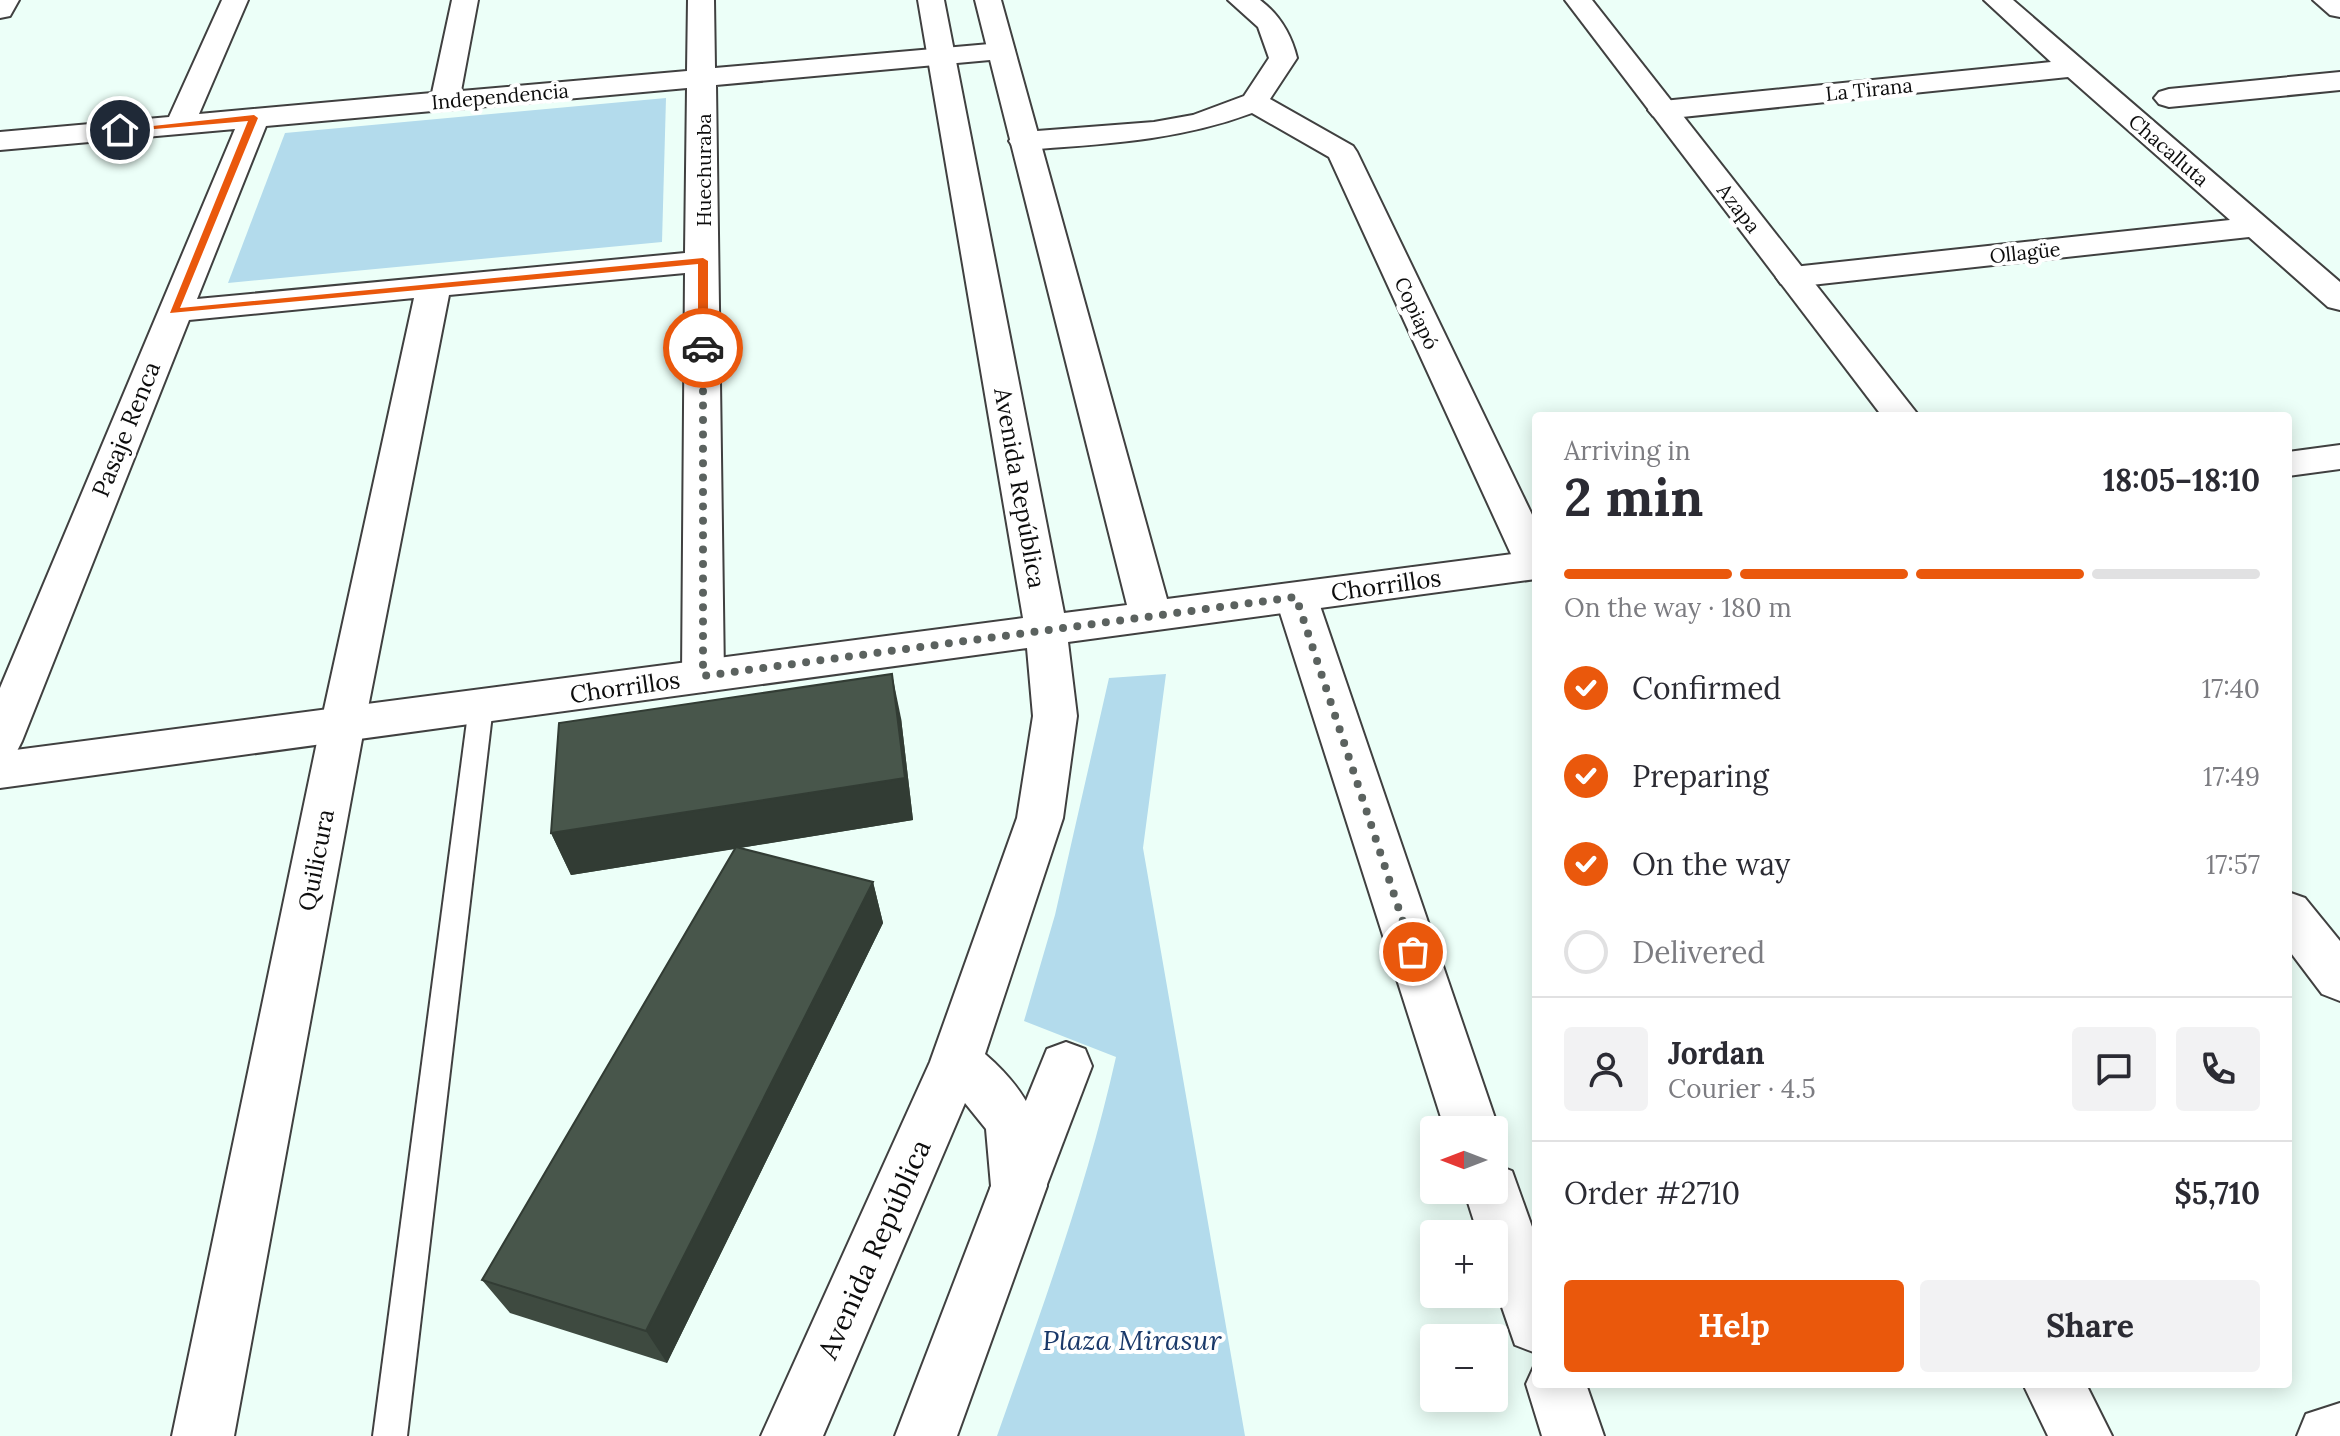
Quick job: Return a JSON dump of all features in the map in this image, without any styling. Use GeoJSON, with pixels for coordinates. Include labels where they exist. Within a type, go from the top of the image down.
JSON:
{"type":"FeatureCollection","features":[{"type":"Feature","properties":{"kind":"street"},"geometry":{"type":"LineString","coordinates":[[0,10],[6,0]]}},
{"type":"Feature","properties":{"kind":"street"},"geometry":{"type":"LineString","coordinates":[[180,125],[235,0]]}},
{"type":"Feature","properties":{"kind":"street"},"geometry":{"type":"LineString","coordinates":[[445,101],[465,0]]}},
{"type":"Feature","properties":{"kind":"street","name":"Huechuraba"},"geometry":{"type":"LineString","coordinates":[[701,0],[703,676]]}},
{"type":"Feature","properties":{"kind":"street","name":"Avenida República"},"geometry":{"type":"LineString","coordinates":[[792,1436],[956,1062],[1040,818],[1055,716],[1046,630],[931,0]]}},
{"type":"Feature","properties":{"kind":"street"},"geometry":{"type":"LineString","coordinates":[[988,0],[1151,616]]}},
{"type":"Feature","properties":{"kind":"street"},"geometry":{"type":"LineString","coordinates":[[1024,141],[1154,131],[1200,122],[1254,102],[1283,58],[1279,34],[1261,11],[1241,0]]}},
{"type":"Feature","properties":{"kind":"street","name":"Azapa"},"geometry":{"type":"LineString","coordinates":[[1578,0],[1898,412]]}},
{"type":"Feature","properties":{"kind":"street","name":"Chacalluta"},"geometry":{"type":"LineString","coordinates":[[1997,0],[2340,300]]}},
{"type":"Feature","properties":{"kind":"street"},"geometry":{"type":"LineString","coordinates":[[2326,0],[2340,9]]}},
{"type":"Feature","properties":{"kind":"street","name":"Independencia"},"geometry":{"type":"LineString","coordinates":[[0,141],[1001,51]]}},
{"type":"Feature","properties":{"kind":"street","name":"La Tirana"},"geometry":{"type":"LineString","coordinates":[[1663,110],[2074,68]]}},
{"type":"Feature","properties":{"kind":"street"},"geometry":{"type":"LineString","coordinates":[[2169,98],[2340,81]]}},
{"type":"Feature","properties":{"kind":"street","name":"Copiapó"},"geometry":{"type":"LineString","coordinates":[[1254,102],[1342,152],[1532,556]]}},
{"type":"Feature","properties":{"kind":"street","name":"Pasaje Renca"},"geometry":{"type":"LineString","coordinates":[[0,741],[254,118]]}},
{"type":"Feature","properties":{"kind":"street","name":"Ollagüe"},"geometry":{"type":"LineString","coordinates":[[1793,277],[2256,227]]}},
{"type":"Feature","properties":{"kind":"street"},"geometry":{"type":"LineString","coordinates":[[174,311],[703,261]]}},
{"type":"Feature","properties":{"kind":"street","name":"Quilicura"},"geometry":{"type":"LineString","coordinates":[[203,1436],[343,723],[434,285]]}},
{"type":"Feature","properties":{"kind":"street"},"geometry":{"type":"LineString","coordinates":[[2292,463],[2340,457]]}},
{"type":"Feature","properties":{"kind":"street","name":"Chorrillos"},"geometry":{"type":"LineString","coordinates":[[0,770],[1532,566]]}},
{"type":"Feature","properties":{"kind":"street"},"geometry":{"type":"LineString","coordinates":[[1296,597],[1467,1116]]}},
{"type":"Feature","properties":{"kind":"street"},"geometry":{"type":"LineString","coordinates":[[2292,917],[2340,979]]}},
{"type":"Feature","properties":{"kind":"street"},"geometry":{"type":"LineString","coordinates":[[956,1062],[996,1096],[1014,1126],[1019,1150],[1019,1186],[1012,1206]]}},
{"type":"Feature","properties":{"kind":"street"},"geometry":{"type":"LineString","coordinates":[[926,1436],[1066,1066]]}},
{"type":"Feature","properties":{"kind":"street"},"geometry":{"type":"LineString","coordinates":[[1497,1204],[1532,1312]]}},
{"type":"Feature","properties":{"kind":"street"},"geometry":{"type":"LineString","coordinates":[[1557,1388],[1573,1436]]}},
{"type":"Feature","properties":{"kind":"street"},"geometry":{"type":"LineString","coordinates":[[2055,1388],[2081,1436]]}},
{"type":"Feature","properties":{"kind":"street"},"geometry":{"type":"LineString","coordinates":[[2328,1436],[2340,1434]]}},
{"type":"Feature","properties":{"kind":"lane"},"geometry":{"type":"LineString","coordinates":[[390,1436],[481,706]]}},
{"type":"Feature","properties":{"kind":"green space"},"geometry":{"type":"Polygon","coordinates":[[[666,98],[662,242],[228,283],[285,133],[666,98]]]}},
{"type":"Feature","properties":{"kind":"green space","name":"Plaza Mirasur"},"geometry":{"type":"Polygon","coordinates":[[[1166,674],[1143,848],[1245,1436],[997,1436],[1077,1201],[1116,1057],[1024,1021],[1055,915],[1109,678],[1166,674]]]}},
{"type":"Feature","properties":{"kind":"building"},"geometry":{"type":"Polygon","coordinates":[[[892,674],[905,778],[551,833],[559,723],[892,674]]]}},
{"type":"Feature","properties":{"kind":"building"},"geometry":{"type":"Polygon","coordinates":[[[736,847],[873,882],[646,1331],[482,1280],[736,847]]]}},
{"type":"Feature","properties":{"kind":"way so far"},"geometry":{"type":"LineString","coordinates":[[703,348],[703,676],[1296,597],[1413,952]]}},
{"type":"Feature","properties":{"kind":"route"},"geometry":{"type":"LineString","coordinates":[[120,130],[254,118],[174,311],[703,261],[703,348]]}}]}
